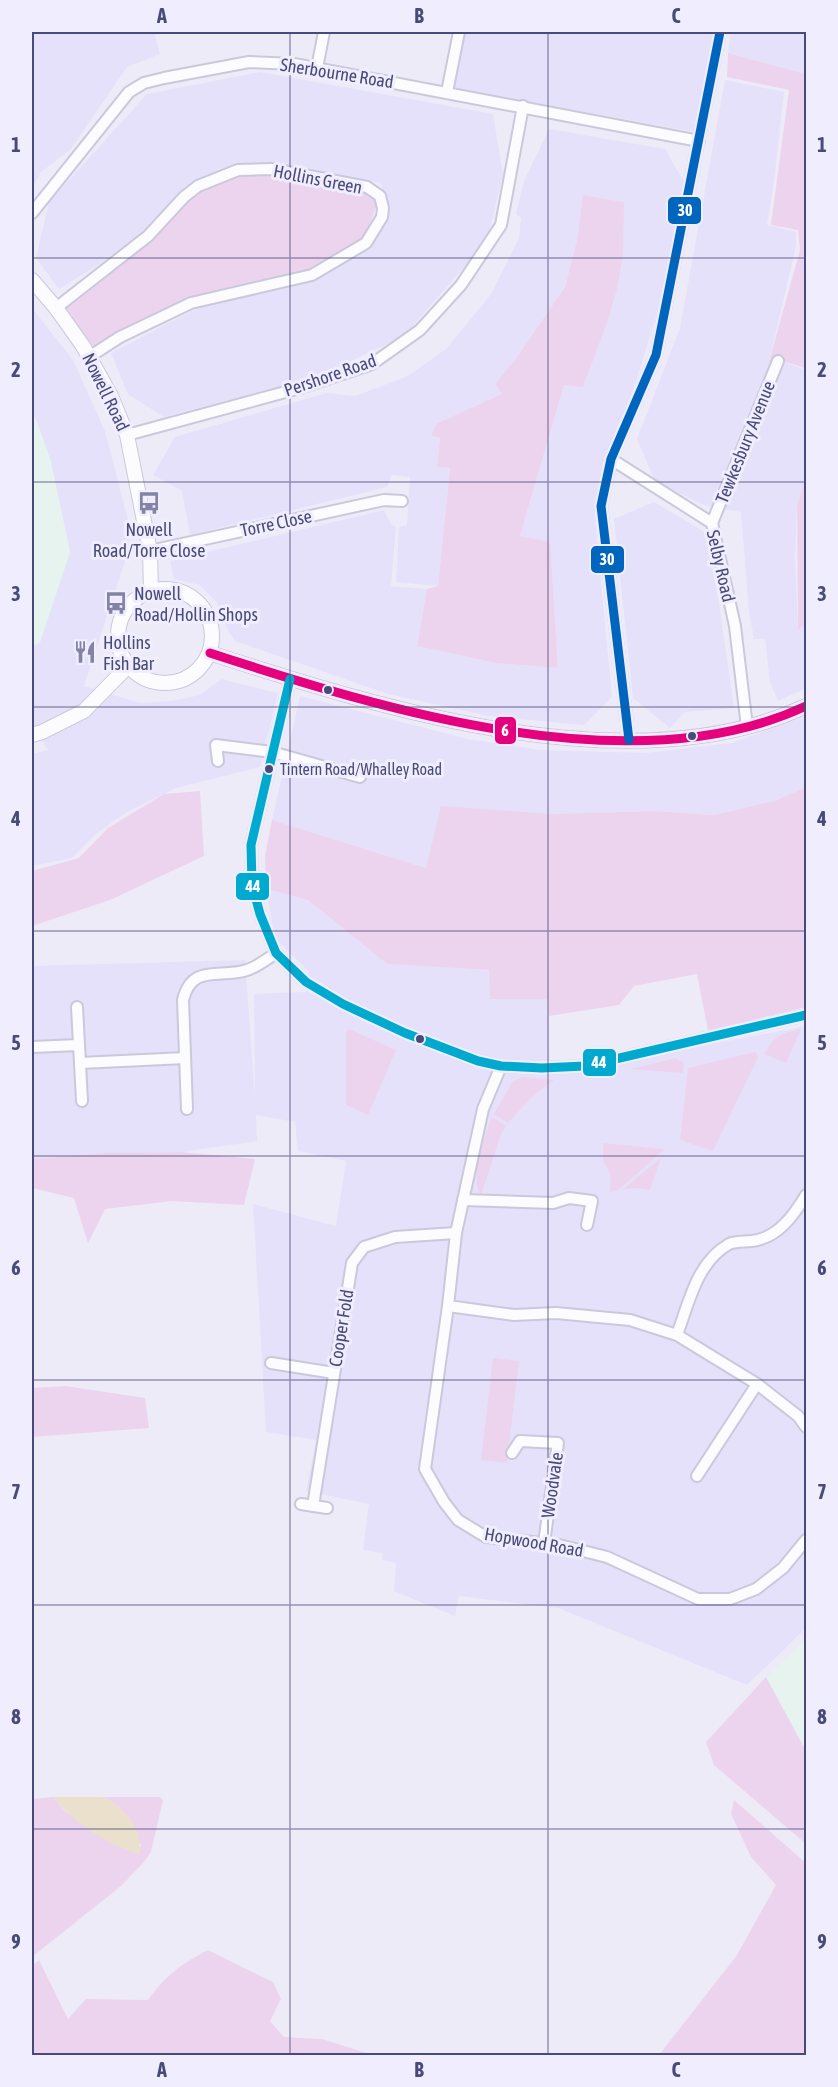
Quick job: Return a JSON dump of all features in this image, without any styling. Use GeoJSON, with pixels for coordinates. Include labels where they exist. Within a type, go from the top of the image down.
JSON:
{"type":"FeatureCollection","features":[{"type":"Feature","properties":{"kind":"street"},"geometry":{"type":"LineString","coordinates":[[317,68],[324,32]]}},
{"type":"Feature","properties":{"kind":"street"},"geometry":{"type":"LineString","coordinates":[[447,92],[459,32]]}},
{"type":"Feature","properties":{"kind":"street"},"geometry":{"type":"LineString","coordinates":[[629,740],[601,506],[611,459],[656,355],[720,32]]}},
{"type":"Feature","properties":{"kind":"street","name":"Sherbourne Road"},"geometry":{"type":"LineString","coordinates":[[32,213],[129,92],[144,83],[249,62],[294,63],[699,141]]}},
{"type":"Feature","properties":{"kind":"street","name":"Pershore Road"},"geometry":{"type":"LineString","coordinates":[[127,435],[300,388],[372,364],[420,330],[461,285],[501,225],[523,106]]}},
{"type":"Feature","properties":{"kind":"street","name":"Hollins Green"},"geometry":{"type":"LineString","coordinates":[[56,308],[148,236],[184,197],[198,186],[238,170],[272,169],[367,187],[380,196],[384,208],[382,217],[366,243],[312,275],[191,303],[120,337],[89,357]]}},
{"type":"Feature","properties":{"kind":"street","name":"Nowell Road"},"geometry":{"type":"LineString","coordinates":[[32,280],[56,308],[89,357],[111,396],[127,435],[150,551],[151,591]]}},
{"type":"Feature","properties":{"kind":"street","name":"Tewkesbury Avenue"},"geometry":{"type":"LineString","coordinates":[[712,523],[778,361]]}},
{"type":"Feature","properties":{"kind":"street","name":"Selby Road"},"geometry":{"type":"LineString","coordinates":[[611,459],[712,523],[735,626],[747,727]]}},
{"type":"Feature","properties":{"kind":"street","name":"Torre Close"},"geometry":{"type":"LineString","coordinates":[[150,551],[384,500],[402,501]]}},
{"type":"Feature","properties":{"kind":"street"},"geometry":{"type":"LineString","coordinates":[[166,589],[180,591],[199,604],[211,623],[213,638],[210,653],[203,665],[192,675],[180,681],[165,684],[145,679],[128,666],[120,651],[118,636],[120,622],[127,609],[137,598],[151,591],[166,589]]}},
{"type":"Feature","properties":{"kind":"street"},"geometry":{"type":"LineString","coordinates":[[210,653],[290,679],[448,721],[543,736],[629,740],[681,738],[747,727],[807,706]]}},
{"type":"Feature","properties":{"kind":"street"},"geometry":{"type":"LineString","coordinates":[[32,735],[84,711],[128,666]]}},
{"type":"Feature","properties":{"kind":"street"},"geometry":{"type":"LineString","coordinates":[[290,679],[251,845],[252,884],[260,914],[276,953],[306,982],[343,1004],[405,1033],[478,1060],[501,1066],[542,1068],[585,1066],[807,1015]]}},
{"type":"Feature","properties":{"kind":"street"},"geometry":{"type":"LineString","coordinates":[[218,761],[216,745],[272,752],[360,777]]}},
{"type":"Feature","properties":{"kind":"street"},"geometry":{"type":"LineString","coordinates":[[187,1109],[183,1000],[191,981],[211,974],[245,971],[276,953]]}},
{"type":"Feature","properties":{"kind":"street"},"geometry":{"type":"LineString","coordinates":[[77,1007],[82,1101]]}},
{"type":"Feature","properties":{"kind":"street"},"geometry":{"type":"LineString","coordinates":[[32,1047],[79,1045]]}},
{"type":"Feature","properties":{"kind":"street"},"geometry":{"type":"LineString","coordinates":[[80,1063],[185,1058]]}},
{"type":"Feature","properties":{"kind":"street","name":"Hopwood Road"},"geometry":{"type":"LineString","coordinates":[[501,1066],[483,1109],[456,1233],[425,1469],[444,1502],[458,1520],[486,1537],[544,1543],[608,1557],[698,1599],[730,1599],[756,1589],[783,1568],[807,1540]]}},
{"type":"Feature","properties":{"kind":"street"},"geometry":{"type":"LineString","coordinates":[[677,1335],[699,1275],[712,1257],[731,1243],[753,1241],[773,1234],[788,1221],[807,1194]]}},
{"type":"Feature","properties":{"kind":"street"},"geometry":{"type":"LineString","coordinates":[[463,1200],[553,1203],[569,1198],[592,1201],[587,1225]]}},
{"type":"Feature","properties":{"kind":"street","name":"Cooper Fold"},"geometry":{"type":"LineString","coordinates":[[313,1506],[352,1263],[364,1247],[395,1237],[456,1233]]}},
{"type":"Feature","properties":{"kind":"street"},"geometry":{"type":"LineString","coordinates":[[448,1306],[514,1314],[555,1313],[630,1320],[677,1335],[757,1384],[798,1416],[807,1427]]}},
{"type":"Feature","properties":{"kind":"street"},"geometry":{"type":"LineString","coordinates":[[271,1363],[334,1373]]}},
{"type":"Feature","properties":{"kind":"street"},"geometry":{"type":"LineString","coordinates":[[697,1476],[757,1384]]}},
{"type":"Feature","properties":{"kind":"street","name":"Woodvale"},"geometry":{"type":"LineString","coordinates":[[512,1453],[520,1441],[558,1443],[544,1543]]}},
{"type":"Feature","properties":{"kind":"street"},"geometry":{"type":"LineString","coordinates":[[301,1504],[327,1508]]}},
{"type":"Feature","properties":{"kind":"shaded area"},"geometry":{"type":"Polygon","coordinates":[[[32,32],[165,32],[155,35],[160,54],[127,67],[71,149],[41,172],[32,188],[32,32]]]}},
{"type":"Feature","properties":{"kind":"shaded area"},"geometry":{"type":"Polygon","coordinates":[[[463,32],[714,32],[695,132],[454,88],[463,32]]]}},
{"type":"Feature","properties":{"kind":"shaded area"},"geometry":{"type":"Polygon","coordinates":[[[731,32],[806,32],[806,74],[728,53],[731,32]]]}},
{"type":"Feature","properties":{"kind":"shaded area"},"geometry":{"type":"Polygon","coordinates":[[[728,53],[806,74],[806,368],[770,358],[800,250],[798,230],[771,225],[789,90],[727,77],[728,53]]]}},
{"type":"Feature","properties":{"kind":"shaded area"},"geometry":{"type":"Polygon","coordinates":[[[260,72],[493,114],[503,174],[487,241],[404,336],[319,376],[164,417],[128,394],[111,353],[194,310],[314,280],[371,247],[386,206],[381,183],[282,165],[222,170],[178,195],[138,240],[59,289],[36,258],[49,202],[147,94],[260,72]]]}},
{"type":"Feature","properties":{"kind":"shaded area"},"geometry":{"type":"Polygon","coordinates":[[[725,80],[784,92],[767,225],[796,232],[796,246],[770,358],[806,370],[806,479],[797,505],[795,558],[798,630],[806,624],[806,688],[778,701],[770,682],[765,639],[754,639],[749,612],[741,512],[706,506],[655,481],[637,439],[680,328],[725,80]]]}},
{"type":"Feature","properties":{"kind":"shaded area"},"geometry":{"type":"Polygon","coordinates":[[[549,129],[665,149],[684,182],[663,294],[636,381],[601,469],[594,509],[612,697],[584,725],[488,716],[388,694],[235,641],[217,603],[200,585],[174,579],[170,561],[384,510],[391,524],[396,527],[391,586],[427,589],[417,646],[496,663],[558,668],[554,611],[520,536],[564,385],[602,333],[609,317],[618,286],[623,254],[623,202],[583,195],[577,240],[565,287],[517,357],[495,384],[502,394],[431,436],[440,438],[437,466],[450,467],[438,586],[396,582],[399,527],[407,525],[410,477],[392,475],[387,487],[190,535],[182,491],[153,475],[175,437],[326,393],[355,396],[408,376],[446,349],[491,294],[519,238],[521,218],[516,214],[524,181],[549,129]]]}},
{"type":"Feature","properties":{"kind":"shaded area"},"geometry":{"type":"Polygon","coordinates":[[[238,170],[282,175],[370,193],[377,205],[364,238],[308,274],[190,299],[96,349],[56,308],[198,186],[238,170]]]}},
{"type":"Feature","properties":{"kind":"shaded area"},"geometry":{"type":"Polygon","coordinates":[[[583,195],[624,202],[623,254],[618,286],[583,387],[564,385],[520,536],[550,542],[558,668],[496,663],[417,646],[427,589],[438,586],[450,468],[437,467],[440,438],[431,436],[436,424],[502,394],[495,384],[517,357],[565,287],[577,240],[583,195]]]}},
{"type":"Feature","properties":{"kind":"shaded area"},"geometry":{"type":"Polygon","coordinates":[[[32,308],[73,360],[105,431],[128,520],[129,549],[84,686],[140,703],[173,701],[200,695],[221,679],[278,693],[260,767],[176,788],[127,812],[97,833],[72,858],[32,866],[32,754],[48,750],[32,725],[32,647],[40,642],[70,552],[51,462],[32,413],[32,308]]]}},
{"type":"Feature","properties":{"kind":"shaded area"},"geometry":{"type":"Polygon","coordinates":[[[32,413],[51,462],[70,552],[40,642],[32,647],[32,413]]]}},
{"type":"Feature","properties":{"kind":"shaded area"},"geometry":{"type":"Polygon","coordinates":[[[806,478],[806,624],[798,630],[797,505],[806,478]]]}},
{"type":"Feature","properties":{"kind":"shaded area"},"geometry":{"type":"Polygon","coordinates":[[[654,502],[706,533],[734,708],[685,712],[670,728],[633,698],[614,519],[654,502]]]}},
{"type":"Feature","properties":{"kind":"shaded area"},"geometry":{"type":"Polygon","coordinates":[[[300,696],[468,739],[540,750],[646,753],[732,743],[806,716],[806,787],[774,801],[714,815],[654,811],[551,814],[426,868],[272,820],[300,696]]]}},
{"type":"Feature","properties":{"kind":"shaded area"},"geometry":{"type":"Polygon","coordinates":[[[806,787],[806,1007],[708,1031],[697,974],[634,986],[619,1005],[549,1016],[547,999],[490,999],[489,970],[387,964],[308,900],[266,889],[265,856],[272,820],[426,868],[441,806],[551,814],[654,811],[714,815],[774,801],[806,787]]]}},
{"type":"Feature","properties":{"kind":"shaded area"},"geometry":{"type":"Polygon","coordinates":[[[200,791],[204,856],[110,900],[32,926],[32,871],[79,858],[108,828],[164,794],[200,791]]]}},
{"type":"Feature","properties":{"kind":"shaded area"},"geometry":{"type":"Polygon","coordinates":[[[266,889],[308,900],[387,964],[490,970],[490,999],[547,999],[550,1075],[806,1026],[806,1628],[747,1685],[558,1608],[459,1596],[455,1616],[394,1591],[396,1563],[382,1560],[383,1553],[363,1550],[369,1504],[306,1491],[316,1440],[266,1432],[253,1204],[336,1226],[346,1161],[298,1151],[295,1122],[256,1115],[257,1141],[181,1152],[110,1153],[32,1159],[32,966],[245,960],[255,1098],[254,994],[306,992],[309,972],[275,938],[266,889]]]}},
{"type":"Feature","properties":{"kind":"shaded area"},"geometry":{"type":"Polygon","coordinates":[[[349,1029],[396,1050],[368,1115],[346,1105],[346,1032],[349,1029]]]}},
{"type":"Feature","properties":{"kind":"shaded area"},"geometry":{"type":"Polygon","coordinates":[[[801,1029],[786,1063],[764,1054],[779,1036],[801,1029]]]}},
{"type":"Feature","properties":{"kind":"shaded area"},"geometry":{"type":"Polygon","coordinates":[[[755,1052],[758,1057],[713,1151],[680,1140],[688,1068],[755,1052]]]}},
{"type":"Feature","properties":{"kind":"shaded area"},"geometry":{"type":"Polygon","coordinates":[[[675,1058],[684,1063],[683,1073],[631,1069],[675,1058]]]}},
{"type":"Feature","properties":{"kind":"shaded area"},"geometry":{"type":"Polygon","coordinates":[[[523,1077],[554,1080],[534,1095],[508,1123],[494,1114],[513,1081],[523,1077]]]}},
{"type":"Feature","properties":{"kind":"shaded area"},"geometry":{"type":"Polygon","coordinates":[[[492,1117],[506,1126],[501,1134],[481,1195],[478,1187],[477,1167],[492,1117]]]}},
{"type":"Feature","properties":{"kind":"shaded area"},"geometry":{"type":"Polygon","coordinates":[[[603,1143],[665,1149],[618,1190],[610,1192],[611,1180],[603,1162],[603,1143]]]}},
{"type":"Feature","properties":{"kind":"shaded area"},"geometry":{"type":"Polygon","coordinates":[[[181,1152],[255,1159],[244,1205],[172,1201],[105,1209],[88,1243],[74,1198],[32,1188],[32,1159],[105,1153],[181,1152]]]}},
{"type":"Feature","properties":{"kind":"shaded area"},"geometry":{"type":"Polygon","coordinates":[[[661,1158],[650,1190],[623,1189],[661,1158]]]}},
{"type":"Feature","properties":{"kind":"shaded area"},"geometry":{"type":"Polygon","coordinates":[[[493,1358],[519,1361],[507,1463],[481,1460],[493,1358]]]}},
{"type":"Feature","properties":{"kind":"shaded area"},"geometry":{"type":"Polygon","coordinates":[[[66,1386],[145,1398],[149,1428],[32,1437],[32,1388],[66,1386]]]}},
{"type":"Feature","properties":{"kind":"shaded area"},"geometry":{"type":"Polygon","coordinates":[[[806,1640],[806,1751],[766,1677],[806,1640]]]}},
{"type":"Feature","properties":{"kind":"shaded area"},"geometry":{"type":"Polygon","coordinates":[[[766,1677],[806,1751],[806,1844],[714,1765],[706,1742],[766,1677]]]}},
{"type":"Feature","properties":{"kind":"shaded area"},"geometry":{"type":"Polygon","coordinates":[[[53,1797],[66,1812],[138,1854],[141,1845],[109,1800],[102,1797],[160,1797],[163,1800],[151,1852],[143,1863],[121,1886],[32,1957],[32,1799],[53,1797]]]}},
{"type":"Feature","properties":{"kind":"shaded area"},"geometry":{"type":"Polygon","coordinates":[[[53,1797],[102,1797],[118,1806],[125,1812],[135,1828],[140,1845],[139,1854],[92,1832],[53,1797]]]}},
{"type":"Feature","properties":{"kind":"shaded area"},"geometry":{"type":"Polygon","coordinates":[[[734,1800],[806,1863],[806,2055],[659,2055],[737,1955],[776,1885],[751,1857],[731,1814],[734,1800]]]}},
{"type":"Feature","properties":{"kind":"shaded area"},"geometry":{"type":"Polygon","coordinates":[[[208,1950],[273,1982],[281,1999],[270,2021],[284,2037],[322,2039],[373,2055],[32,2055],[32,1966],[39,1960],[68,2019],[86,1999],[148,2000],[175,1971],[208,1950]]]}},
{"type":"Feature","properties":{"kind":"transit line","name":"30"},"geometry":{"type":"LineString","coordinates":[[629,740],[601,506],[611,459],[656,355],[720,32]]}},
{"type":"Feature","properties":{"kind":"transit line","name":"6"},"geometry":{"type":"LineString","coordinates":[[210,653],[278,675],[428,716],[508,731],[587,740],[664,740],[738,729],[806,706]]}},
{"type":"Feature","properties":{"kind":"transit line","name":"44"},"geometry":{"type":"LineString","coordinates":[[290,679],[251,845],[252,884],[260,914],[276,953],[306,982],[343,1004],[405,1033],[478,1061],[501,1066],[542,1068],[585,1066],[806,1015]]}},
{"type":"Feature","properties":{"kind":"place","name":"Nowell Road/Torre Close"},"geometry":{"type":"Point","coordinates":[149,503]}},
{"type":"Feature","properties":{"kind":"place","name":"Nowell Road/Hollin Shops"},"geometry":{"type":"Point","coordinates":[116,603]}},
{"type":"Feature","properties":{"kind":"place","name":"Hollins Fish Bar"},"geometry":{"type":"Point","coordinates":[85,652]}},
{"type":"Feature","properties":{"kind":"place","name":"Tintern Road/Whalley Road"},"geometry":{"type":"Point","coordinates":[269,769]}}]}
